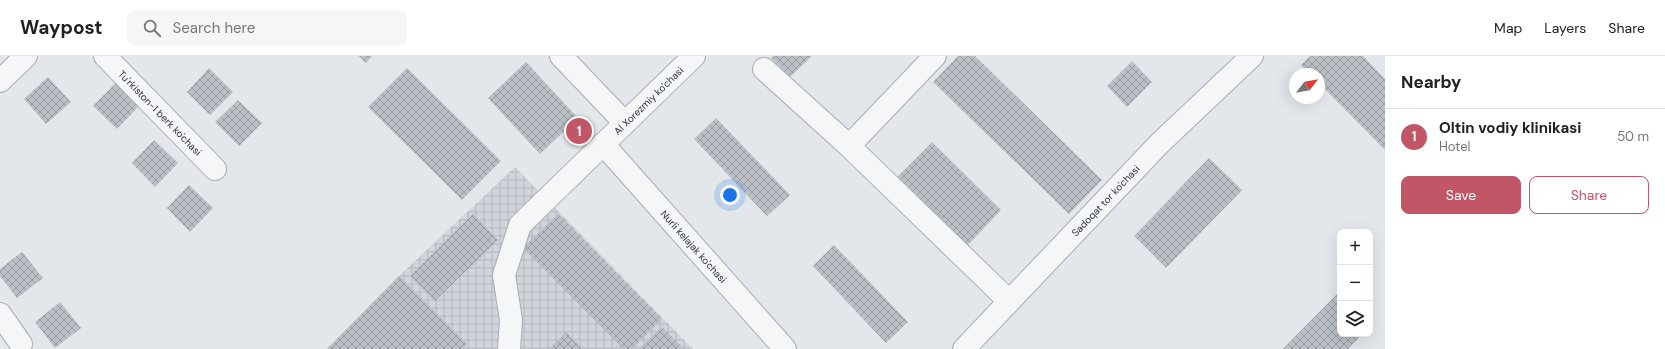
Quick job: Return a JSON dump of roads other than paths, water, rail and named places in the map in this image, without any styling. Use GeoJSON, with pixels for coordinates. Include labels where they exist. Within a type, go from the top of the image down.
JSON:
{"type":"FeatureCollection","features":[{"type":"Feature","properties":{"kind":"street"},"geometry":{"type":"LineString","coordinates":[[0,81],[26,56]]}},
{"type":"Feature","properties":{"kind":"street","name":"Tu'rkiston-1 berk ko'chasi"},"geometry":{"type":"LineString","coordinates":[[106,56],[216,169]]}},
{"type":"Feature","properties":{"kind":"street"},"geometry":{"type":"LineString","coordinates":[[561,56],[625,123]]}},
{"type":"Feature","properties":{"kind":"street","name":"Al Xorezmiy ko'chasi"},"geometry":{"type":"LineString","coordinates":[[509,349],[511,320],[504,274],[520,225],[694,56]]}},
{"type":"Feature","properties":{"kind":"street"},"geometry":{"type":"LineString","coordinates":[[849,146],[935,56]]}},
{"type":"Feature","properties":{"kind":"street","name":"Sadoqat tor ko'chasi"},"geometry":{"type":"LineString","coordinates":[[964,349],[1159,144],[1252,56]]}},
{"type":"Feature","properties":{"kind":"street"},"geometry":{"type":"LineString","coordinates":[[764,69],[849,146],[1009,302]]}},
{"type":"Feature","properties":{"kind":"street","name":"Nurli kelajak ko'chasi"},"geometry":{"type":"LineString","coordinates":[[603,144],[785,349]]}},
{"type":"Feature","properties":{"kind":"street"},"geometry":{"type":"LineString","coordinates":[[0,314],[21,344]]}},
{"type":"Feature","properties":{"kind":"place","name":"Oltin vodiy klinikasi"},"geometry":{"type":"Point","coordinates":[579,131]}}]}
